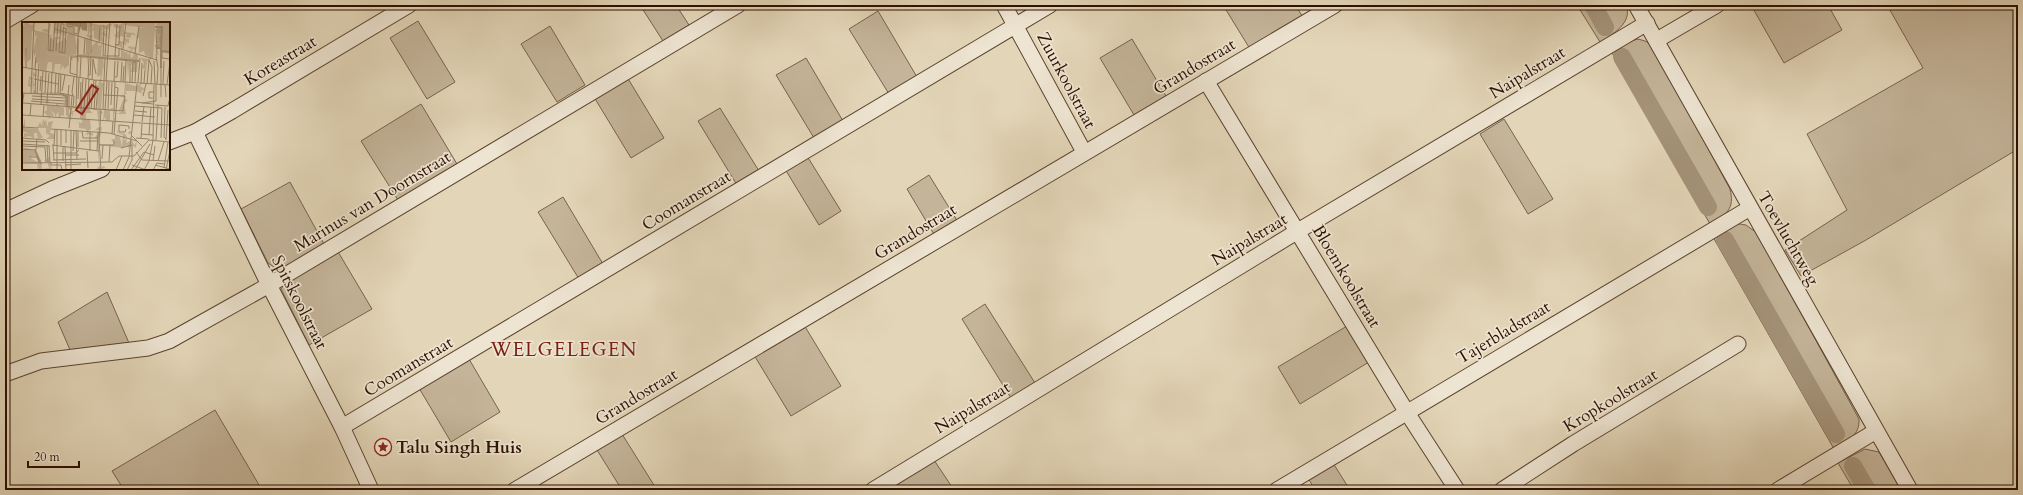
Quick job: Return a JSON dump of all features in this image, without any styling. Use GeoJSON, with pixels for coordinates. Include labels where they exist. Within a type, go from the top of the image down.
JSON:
{"type":"FeatureCollection","features":[{"type":"Feature","properties":{"kind":"street"},"geometry":{"type":"LineString","coordinates":[[5,21],[32,5]]}},
{"type":"Feature","properties":{"kind":"street","name":"Koreastraat"},"geometry":{"type":"LineString","coordinates":[[170,142],[195,132],[409,5]]}},
{"type":"Feature","properties":{"kind":"street","name":"Marinus van Doornstraat"},"geometry":{"type":"LineString","coordinates":[[5,374],[41,361],[148,348],[169,341],[269,285],[738,5]]}},
{"type":"Feature","properties":{"kind":"street","name":"Zuurkoolstraat"},"geometry":{"type":"LineString","coordinates":[[1004,5],[1084,152]]}},
{"type":"Feature","properties":{"kind":"street","name":"Coomanstraat"},"geometry":{"type":"LineString","coordinates":[[342,427],[1050,5]]}},
{"type":"Feature","properties":{"kind":"street","name":"Grandostraat"},"geometry":{"type":"LineString","coordinates":[[515,490],[1084,152],[1335,5]]}},
{"type":"Feature","properties":{"kind":"street","name":"Toevluchtweg"},"geometry":{"type":"LineString","coordinates":[[1636,5],[1910,490]]}},
{"type":"Feature","properties":{"kind":"street"},"geometry":{"type":"LineString","coordinates":[[1657,40],[1717,5]]}},
{"type":"Feature","properties":{"kind":"street","name":"Naipalstraat"},"geometry":{"type":"LineString","coordinates":[[873,490],[1298,231],[1647,23]]}},
{"type":"Feature","properties":{"kind":"street","name":"Bloemkoolstraat"},"geometry":{"type":"LineString","coordinates":[[1206,81],[1406,412],[1457,490]]}},
{"type":"Feature","properties":{"kind":"street","name":"Spitskoolstraat"},"geometry":{"type":"LineString","coordinates":[[195,132],[269,285],[342,427],[371,490]]}},
{"type":"Feature","properties":{"kind":"street"},"geometry":{"type":"LineString","coordinates":[[5,212],[52,189],[100,170]]}},
{"type":"Feature","properties":{"kind":"street","name":"Tajerbladstraat"},"geometry":{"type":"LineString","coordinates":[[1276,490],[1750,208]]}},
{"type":"Feature","properties":{"kind":"street","name":"Kropkoolstraat"},"geometry":{"type":"LineString","coordinates":[[1502,490],[1573,444],[1738,344]]}},
{"type":"Feature","properties":{"kind":"street"},"geometry":{"type":"LineString","coordinates":[[1778,490],[1876,430]]}},
{"type":"Feature","properties":{"kind":"shaded area"},"geometry":{"type":"Polygon","coordinates":[[[640,5],[676,5],[689,25],[663,41],[640,5]]]}},
{"type":"Feature","properties":{"kind":"shaded area"},"geometry":{"type":"Polygon","coordinates":[[[1223,5],[1295,5],[1303,17],[1250,49],[1223,5]]]}},
{"type":"Feature","properties":{"kind":"shaded area"},"geometry":{"type":"Polygon","coordinates":[[[1577,5],[1626,5],[1627,17],[1616,32],[1600,42],[1577,5]]]}},
{"type":"Feature","properties":{"kind":"shaded area"},"geometry":{"type":"Polygon","coordinates":[[[1751,5],[1828,5],[1842,30],[1784,63],[1751,5]]]}},
{"type":"Feature","properties":{"kind":"shaded area"},"geometry":{"type":"Polygon","coordinates":[[[1887,5],[2018,5],[2018,149],[1866,240],[1801,276],[1785,250],[1847,210],[1807,134],[1923,68],[1887,5]]]}},
{"type":"Feature","properties":{"kind":"shaded area"},"geometry":{"type":"Polygon","coordinates":[[[878,11],[917,77],[889,94],[849,29],[878,11]]]}},
{"type":"Feature","properties":{"kind":"shaded area"},"geometry":{"type":"Polygon","coordinates":[[[418,21],[455,82],[427,99],[390,38],[418,21]]]}},
{"type":"Feature","properties":{"kind":"shaded area"},"geometry":{"type":"Polygon","coordinates":[[[550,26],[585,85],[557,102],[521,44],[550,26]]]}},
{"type":"Feature","properties":{"kind":"shaded area"},"geometry":{"type":"Polygon","coordinates":[[[1132,39],[1166,96],[1134,115],[1100,58],[1132,39]]]}},
{"type":"Feature","properties":{"kind":"shaded area"},"geometry":{"type":"Polygon","coordinates":[[[1638,39],[1652,45],[1730,189],[1731,202],[1728,210],[1725,214],[1710,224],[1611,51],[1628,42],[1638,39]]]}},
{"type":"Feature","properties":{"kind":"shaded area"},"geometry":{"type":"Polygon","coordinates":[[[806,58],[843,121],[814,138],[776,75],[806,58]]]}},
{"type":"Feature","properties":{"kind":"shaded area"},"geometry":{"type":"Polygon","coordinates":[[[627,77],[664,138],[631,158],[594,97],[627,77]]]}},
{"type":"Feature","properties":{"kind":"shaded area"},"geometry":{"type":"Polygon","coordinates":[[[421,104],[457,164],[398,200],[361,141],[421,104]]]}},
{"type":"Feature","properties":{"kind":"shaded area"},"geometry":{"type":"Polygon","coordinates":[[[720,108],[759,171],[737,185],[698,121],[720,108]]]}},
{"type":"Feature","properties":{"kind":"shaded area"},"geometry":{"type":"Polygon","coordinates":[[[1504,119],[1553,199],[1528,214],[1480,134],[1504,119]]]}},
{"type":"Feature","properties":{"kind":"shaded area"},"geometry":{"type":"Polygon","coordinates":[[[807,156],[841,211],[819,225],[785,169],[807,156]]]}},
{"type":"Feature","properties":{"kind":"shaded area"},"geometry":{"type":"Polygon","coordinates":[[[929,175],[958,222],[935,236],[907,189],[929,175]]]}},
{"type":"Feature","properties":{"kind":"shaded area"},"geometry":{"type":"Polygon","coordinates":[[[290,182],[324,244],[284,267],[277,269],[268,263],[241,209],[290,182]]]}},
{"type":"Feature","properties":{"kind":"shaded area"},"geometry":{"type":"Polygon","coordinates":[[[563,197],[603,264],[579,279],[538,212],[563,197]]]}},
{"type":"Feature","properties":{"kind":"shaded area"},"geometry":{"type":"Polygon","coordinates":[[[1734,225],[1746,225],[1757,233],[1859,419],[1859,425],[1855,434],[1834,449],[1713,237],[1734,225]]]}},
{"type":"Feature","properties":{"kind":"shaded area"},"geometry":{"type":"Polygon","coordinates":[[[337,250],[372,309],[309,345],[281,289],[285,283],[337,250]]]}},
{"type":"Feature","properties":{"kind":"shaded area"},"geometry":{"type":"Polygon","coordinates":[[[107,292],[129,343],[70,350],[58,322],[107,292]]]}},
{"type":"Feature","properties":{"kind":"shaded area"},"geometry":{"type":"Polygon","coordinates":[[[985,304],[1035,383],[1011,398],[962,319],[985,304]]]}},
{"type":"Feature","properties":{"kind":"shaded area"},"geometry":{"type":"Polygon","coordinates":[[[804,325],[841,386],[791,416],[754,355],[804,325]]]}},
{"type":"Feature","properties":{"kind":"shaded area"},"geometry":{"type":"Polygon","coordinates":[[[1347,326],[1369,362],[1300,404],[1278,367],[1347,326]]]}},
{"type":"Feature","properties":{"kind":"shaded area"},"geometry":{"type":"Polygon","coordinates":[[[469,359],[500,412],[451,442],[419,388],[469,359]]]}},
{"type":"Feature","properties":{"kind":"shaded area"},"geometry":{"type":"Polygon","coordinates":[[[215,410],[262,490],[124,490],[112,471],[215,410]]]}},
{"type":"Feature","properties":{"kind":"shaded area"},"geometry":{"type":"Polygon","coordinates":[[[622,434],[657,490],[622,490],[597,450],[622,434]]]}},
{"type":"Feature","properties":{"kind":"shaded area"},"geometry":{"type":"Polygon","coordinates":[[[1865,449],[1879,452],[1901,490],[1854,490],[1838,463],[1865,449]]]}},
{"type":"Feature","properties":{"kind":"shaded area"},"geometry":{"type":"Polygon","coordinates":[[[934,460],[954,490],[884,490],[934,460]]]}},
{"type":"Feature","properties":{"kind":"shaded area"},"geometry":{"type":"Polygon","coordinates":[[[1333,463],[1350,490],[1315,490],[1308,478],[1333,463]]]}},
{"type":"Feature","properties":{"kind":"waterway"},"geometry":{"type":"LineString","coordinates":[[1593,5],[1605,27]]}},
{"type":"Feature","properties":{"kind":"waterway"},"geometry":{"type":"LineString","coordinates":[[1622,57],[1708,207]]}},
{"type":"Feature","properties":{"kind":"waterway"},"geometry":{"type":"LineString","coordinates":[[1725,240],[1836,434]]}},
{"type":"Feature","properties":{"kind":"waterway"},"geometry":{"type":"LineString","coordinates":[[1853,466],[1867,490]]}},
{"type":"Feature","properties":{"kind":"place","name":"Talu Singh Huis"},"geometry":{"type":"Point","coordinates":[383,447]}},
{"type":"Feature","properties":{"kind":"district","name":"WELGELEGEN"},"geometry":{"type":"Point","coordinates":[564,349]}}]}
